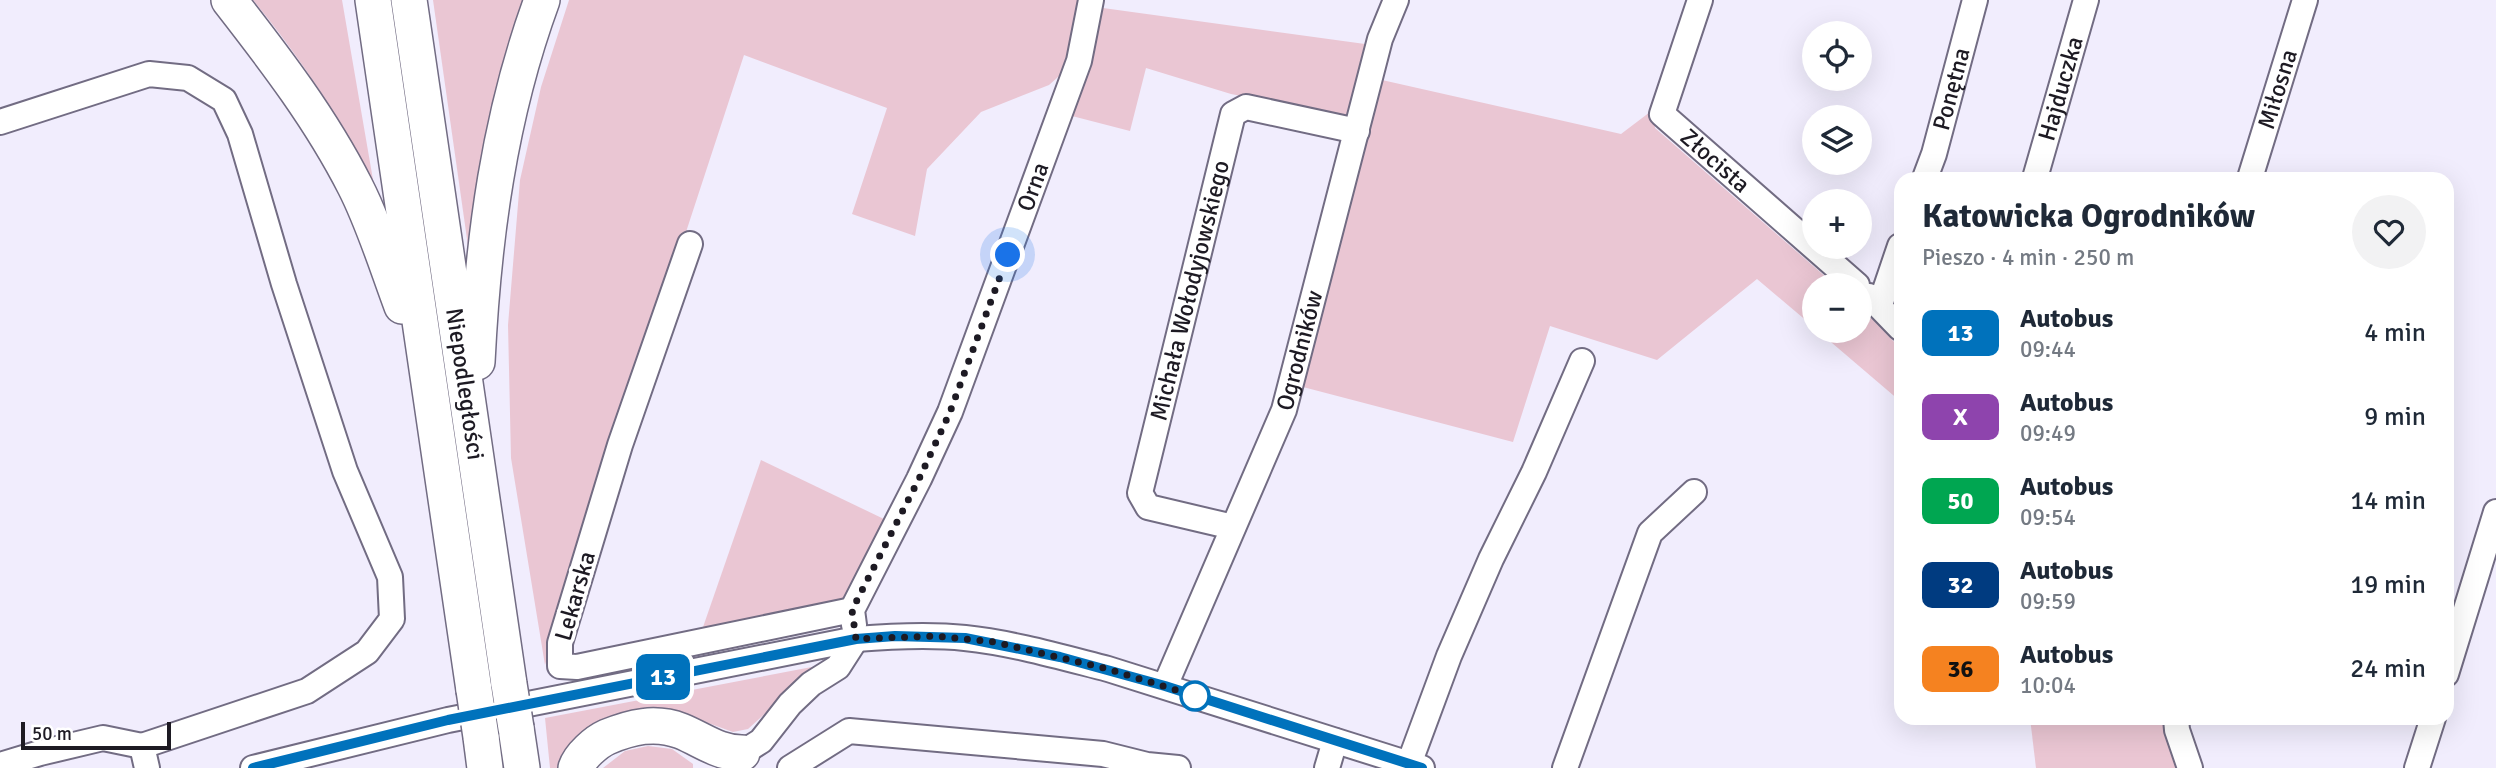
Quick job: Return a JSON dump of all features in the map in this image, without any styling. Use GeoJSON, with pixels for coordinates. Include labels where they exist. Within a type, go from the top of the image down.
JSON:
{"type":"FeatureCollection","features":[{"type":"Feature","properties":{"kind":"highway"},"geometry":{"type":"LineString","coordinates":[[229,0],[275,59],[322,129],[356,187],[425,368]]}},
{"type":"Feature","properties":{"kind":"highway","name":"Niepodległości"},"geometry":{"type":"LineString","coordinates":[[373,0],[483,752]]}},
{"type":"Feature","properties":{"kind":"highway","name":"Niepodległości"},"geometry":{"type":"LineString","coordinates":[[409,0],[522,768]]}},
{"type":"Feature","properties":{"kind":"highway"},"geometry":{"type":"LineString","coordinates":[[473,443],[481,285],[503,130],[529,35],[542,0]]}},
{"type":"Feature","properties":{"kind":"highway"},"geometry":{"type":"LineString","coordinates":[[576,768],[600,740],[627,729],[655,725],[681,731],[719,751],[747,758]]}},
{"type":"Feature","properties":{"kind":"street","name":"Orna"},"geometry":{"type":"LineString","coordinates":[[852,610],[950,412],[1079,61],[1091,0]]}},
{"type":"Feature","properties":{"kind":"street","name":"Ogrodników"},"geometry":{"type":"LineString","coordinates":[[1165,686],[1284,410],[1380,39],[1396,0]]}},
{"type":"Feature","properties":{"kind":"street","name":"Złocista"},"geometry":{"type":"LineString","coordinates":[[1700,0],[1662,114],[1843,273]]}},
{"type":"Feature","properties":{"kind":"street","name":"Ponętna"},"geometry":{"type":"LineString","coordinates":[[1927,172],[1975,0]]}},
{"type":"Feature","properties":{"kind":"street","name":"Hajduczka"},"geometry":{"type":"LineString","coordinates":[[2037,172],[2086,0]]}},
{"type":"Feature","properties":{"kind":"street","name":"Miłosna"},"geometry":{"type":"LineString","coordinates":[[2252,172],[2305,0]]}},
{"type":"Feature","properties":{"kind":"street"},"geometry":{"type":"LineString","coordinates":[[0,122],[149,74],[188,78],[224,100],[240,134],[284,284],[345,471],[390,578],[392,619],[367,652],[307,691],[145,757],[103,738],[0,765]]}},
{"type":"Feature","properties":{"kind":"street","name":"Michała Wołodyjowskiego"},"geometry":{"type":"LineString","coordinates":[[1233,527],[1147,507],[1140,493],[1233,114],[1246,107],[1357,131]]}},
{"type":"Feature","properties":{"kind":"street","name":"Lekarska"},"geometry":{"type":"LineString","coordinates":[[690,244],[608,485],[560,643],[560,666],[577,667],[852,610]]}},
{"type":"Feature","properties":{"kind":"street"},"geometry":{"type":"LineString","coordinates":[[1880,305],[1894,264]]}},
{"type":"Feature","properties":{"kind":"street","name":"Złocista"},"geometry":{"type":"LineString","coordinates":[[1872,298],[1894,321]]}},
{"type":"Feature","properties":{"kind":"street"},"geometry":{"type":"LineString","coordinates":[[253,768],[393,732],[856,639],[934,636],[994,642],[1096,666],[1415,766],[1449,656],[1490,559],[1534,472],[1582,361]]}},
{"type":"Feature","properties":{"kind":"street"},"geometry":{"type":"LineString","coordinates":[[1565,768],[1650,533],[1694,492]]}},
{"type":"Feature","properties":{"kind":"street"},"geometry":{"type":"LineString","coordinates":[[2454,648],[2496,512]]}},
{"type":"Feature","properties":{"kind":"street"},"geometry":{"type":"LineString","coordinates":[[747,758],[790,704],[811,684],[838,667],[856,639],[852,610]]}},
{"type":"Feature","properties":{"kind":"street"},"geometry":{"type":"LineString","coordinates":[[2177,725],[2190,768]]}},
{"type":"Feature","properties":{"kind":"street"},"geometry":{"type":"LineString","coordinates":[[2417,768],[2431,725]]}},
{"type":"Feature","properties":{"kind":"street"},"geometry":{"type":"LineString","coordinates":[[747,758],[792,766],[849,731],[1103,754],[1147,765],[1178,768]]}},
{"type":"Feature","properties":{"kind":"street"},"geometry":{"type":"LineString","coordinates":[[1326,768],[1335,741]]}},
{"type":"Feature","properties":{"kind":"shaded area"},"geometry":{"type":"Polygon","coordinates":[[[253,0],[342,0],[377,203],[341,124],[293,51],[253,0]]]}},
{"type":"Feature","properties":{"kind":"shaded area"},"geometry":{"type":"Polygon","coordinates":[[[433,0],[527,0],[471,267],[433,0]]]}},
{"type":"Feature","properties":{"kind":"shaded area"},"geometry":{"type":"Polygon","coordinates":[[[569,0],[1079,0],[1067,69],[1049,85],[981,112],[927,169],[915,236],[852,214],[887,108],[744,55],[613,443],[545,665],[511,458],[508,325],[520,180],[541,87],[569,0]]]}},
{"type":"Feature","properties":{"kind":"shaded area"},"geometry":{"type":"Polygon","coordinates":[[[1103,8],[1365,44],[1348,117],[1231,94],[1146,68],[1130,131],[1072,116],[1103,8]]]}},
{"type":"Feature","properties":{"kind":"shaded area"},"geometry":{"type":"Polygon","coordinates":[[[1382,80],[1621,134],[1654,109],[1655,128],[1821,273],[1802,273],[1802,317],[1757,279],[1657,360],[1550,326],[1513,442],[1303,387],[1382,80]]]}},
{"type":"Feature","properties":{"kind":"shaded area"},"geometry":{"type":"Polygon","coordinates":[[[1872,319],[1894,342],[1894,396],[1832,343],[1872,343],[1872,319]]]}},
{"type":"Feature","properties":{"kind":"shaded area"},"geometry":{"type":"Polygon","coordinates":[[[761,460],[886,520],[844,603],[702,630],[761,460]]]}},
{"type":"Feature","properties":{"kind":"shaded area"},"geometry":{"type":"Polygon","coordinates":[[[817,666],[748,729],[733,732],[683,714],[562,768],[550,768],[545,718],[817,666]]]}},
{"type":"Feature","properties":{"kind":"shaded area"},"geometry":{"type":"Polygon","coordinates":[[[2031,725],[2167,725],[2178,768],[2036,768],[2031,725]]]}},
{"type":"Feature","properties":{"kind":"shaded area"},"geometry":{"type":"Polygon","coordinates":[[[648,746],[672,749],[693,764],[693,768],[603,768],[625,751],[648,746]]]}},
{"type":"Feature","properties":{"kind":"bus line","name":"13"},"geometry":{"type":"LineString","coordinates":[[253,768],[448,720],[856,639],[895,636],[934,636],[994,642],[1108,669],[1422,768]]}},
{"type":"Feature","properties":{"kind":"route"},"geometry":{"type":"LineString","coordinates":[[1008,255],[950,412],[852,610],[856,639],[934,636],[994,642],[1108,669],[1195,696]]}}]}
